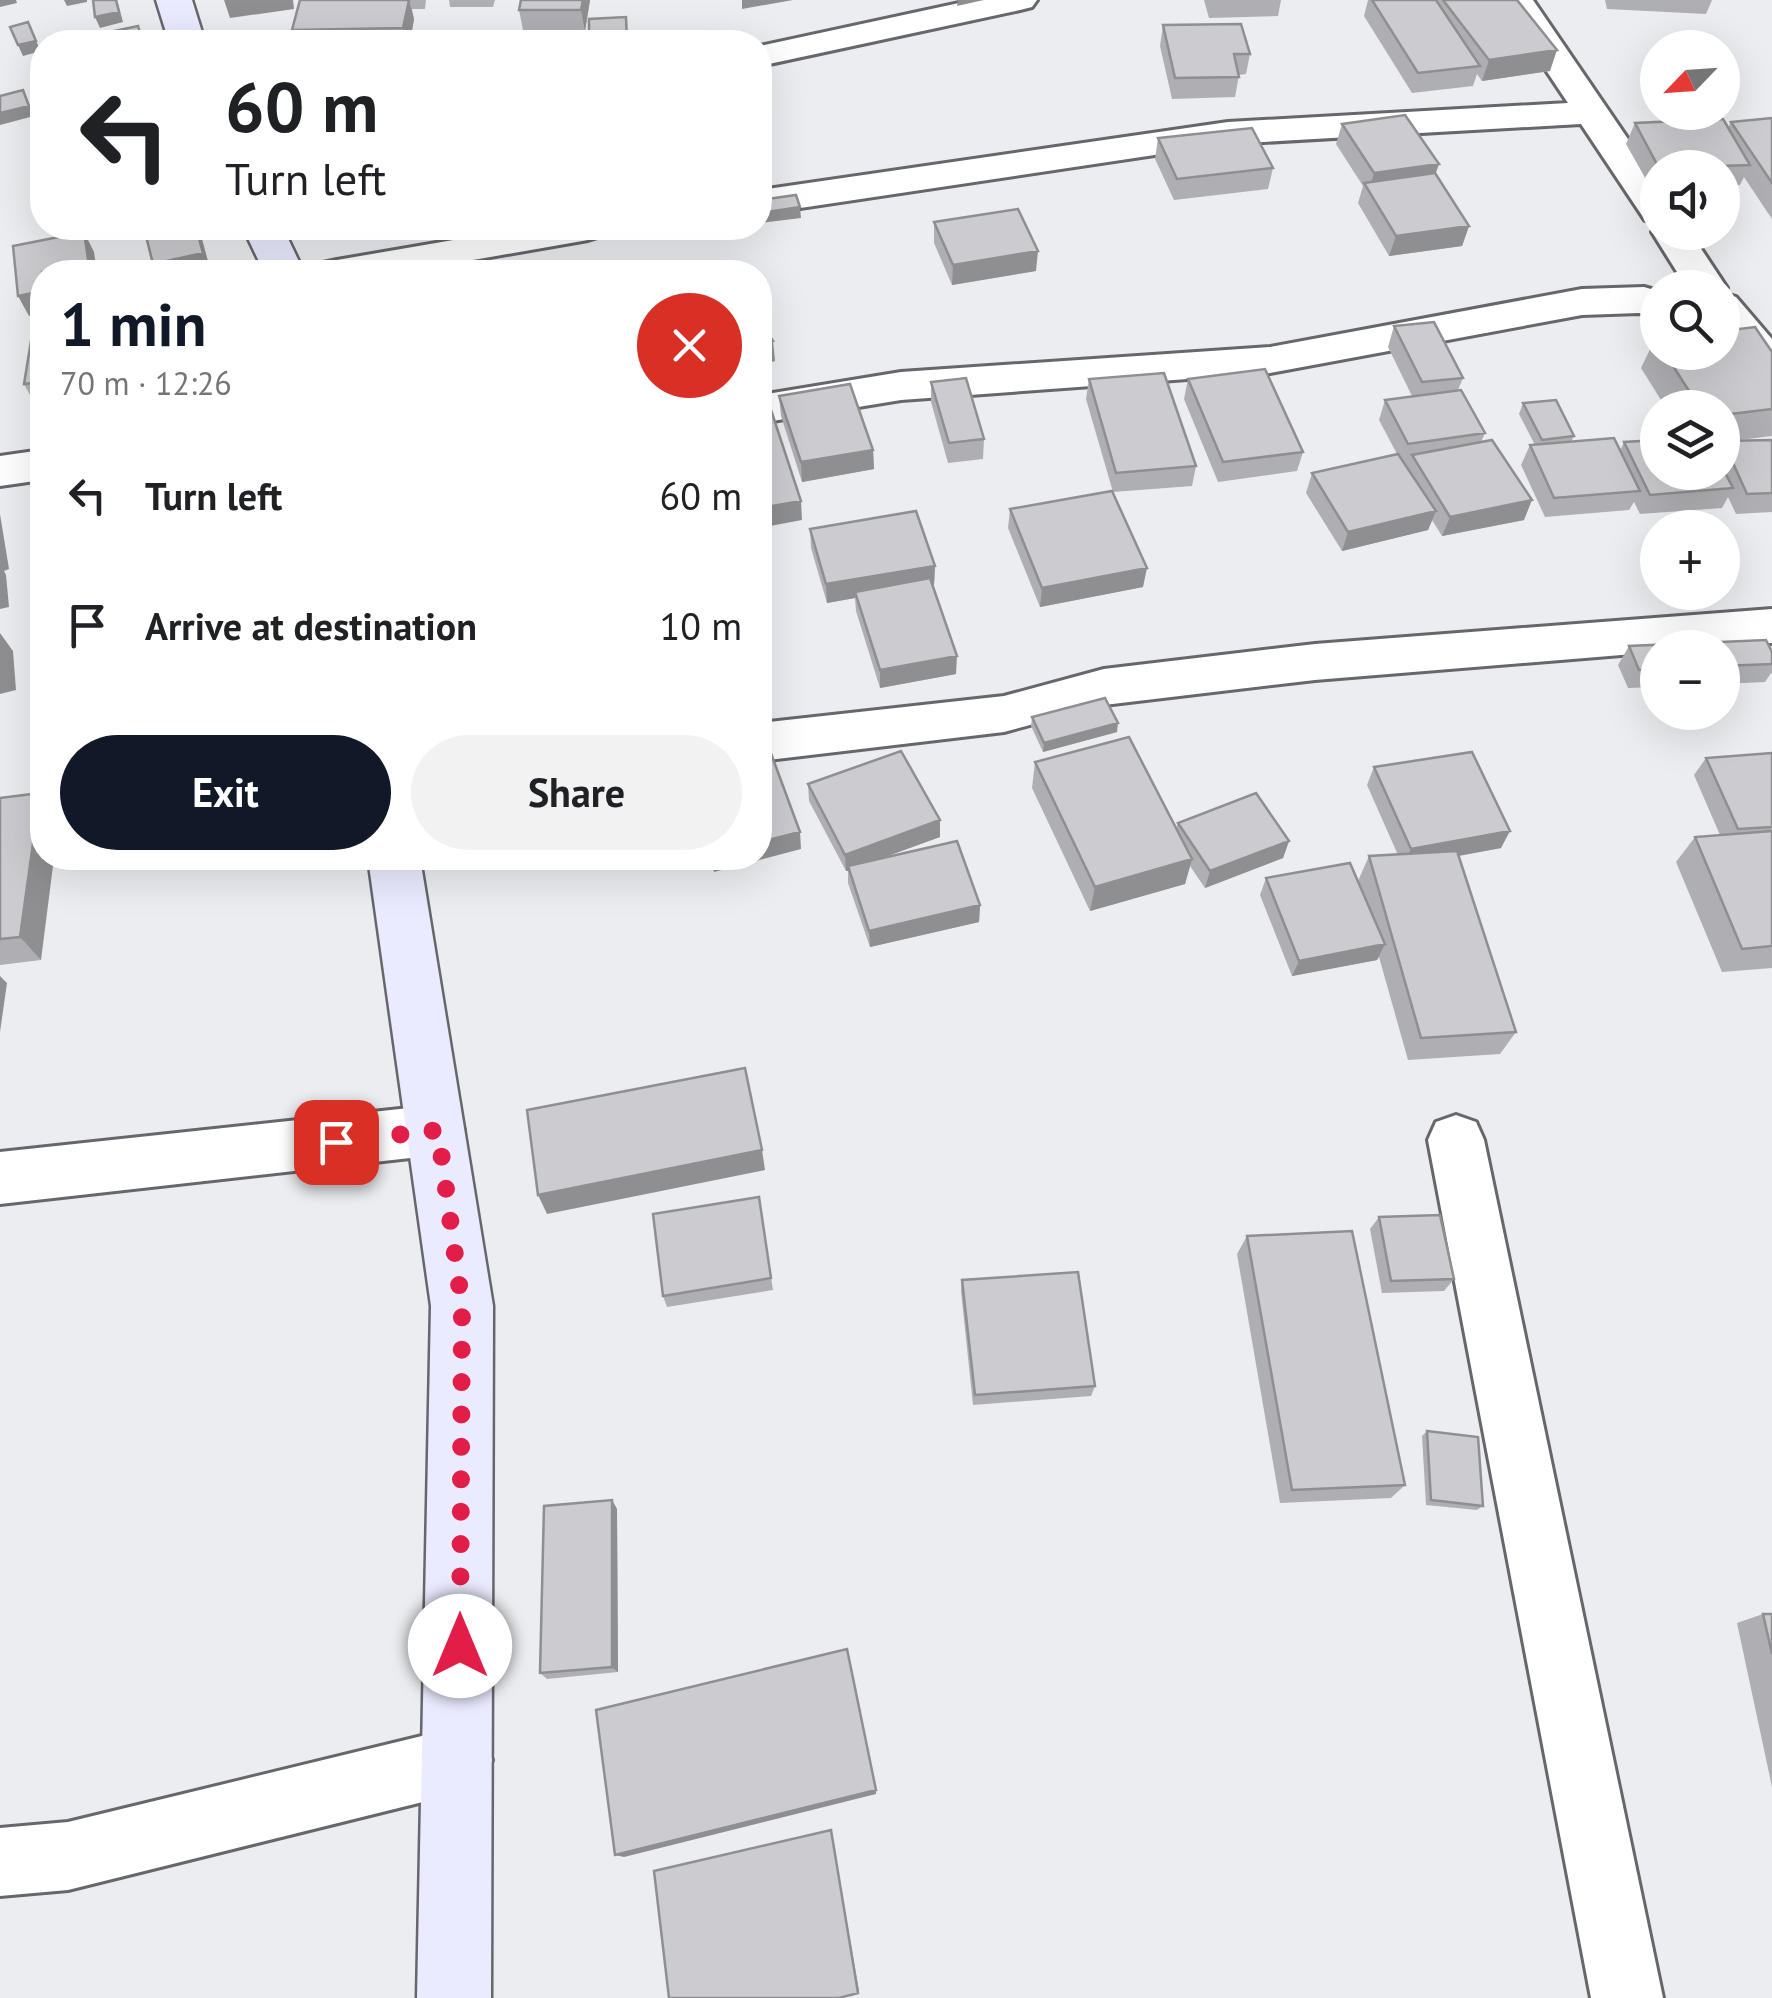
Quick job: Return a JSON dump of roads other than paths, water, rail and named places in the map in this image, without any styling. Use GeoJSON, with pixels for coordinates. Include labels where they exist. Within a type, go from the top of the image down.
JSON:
{"type":"FeatureCollection","features":[{"type":"Feature","properties":{"kind":"street"},"geometry":{"type":"LineString","coordinates":[[174,0],[183,30]]}},
{"type":"Feature","properties":{"kind":"street"},"geometry":{"type":"LineString","coordinates":[[772,53],[1020,0]]}},
{"type":"Feature","properties":{"kind":"street"},"geometry":{"type":"LineString","coordinates":[[1516,0],[1565,68],[1589,114],[1640,186]]}},
{"type":"Feature","properties":{"kind":"street"},"geometry":{"type":"LineString","coordinates":[[772,200],[1228,133],[1589,114]]}},
{"type":"Feature","properties":{"kind":"street"},"geometry":{"type":"LineString","coordinates":[[405,260],[520,240]]}},
{"type":"Feature","properties":{"kind":"street"},"geometry":{"type":"LineString","coordinates":[[772,407],[901,386],[1270,360],[1582,302],[1606,299],[1640,302]]}},
{"type":"Feature","properties":{"kind":"street"},"geometry":{"type":"LineString","coordinates":[[1740,329],[1758,350]]}},
{"type":"Feature","properties":{"kind":"street"},"geometry":{"type":"LineString","coordinates":[[0,471],[30,467]]}},
{"type":"Feature","properties":{"kind":"street"},"geometry":{"type":"LineString","coordinates":[[772,741],[1004,714],[1104,687],[1315,662],[1772,626]]}},
{"type":"Feature","properties":{"kind":"street"},"geometry":{"type":"LineString","coordinates":[[396,870],[462,1306],[460,1760],[454,1998]]}},
{"type":"Feature","properties":{"kind":"street"},"geometry":{"type":"LineString","coordinates":[[0,1178],[438,1130]]}},
{"type":"Feature","properties":{"kind":"street"},"geometry":{"type":"LineString","coordinates":[[1456,1140],[1627,1998]]}},
{"type":"Feature","properties":{"kind":"street"},"geometry":{"type":"LineString","coordinates":[[0,1862],[68,1856],[460,1760]]}}]}
